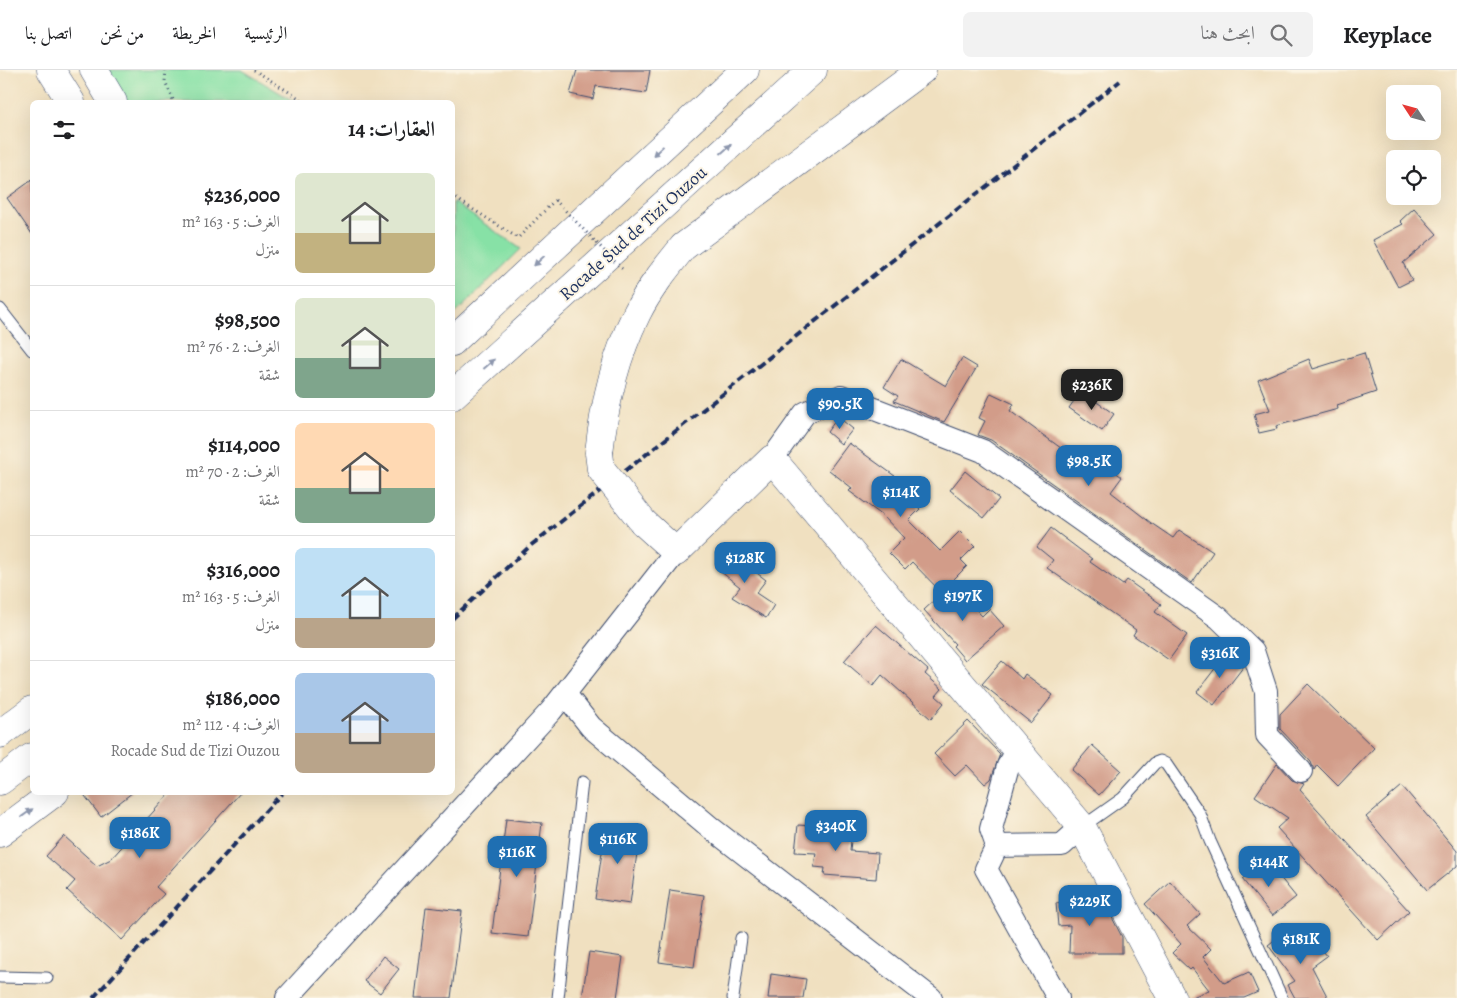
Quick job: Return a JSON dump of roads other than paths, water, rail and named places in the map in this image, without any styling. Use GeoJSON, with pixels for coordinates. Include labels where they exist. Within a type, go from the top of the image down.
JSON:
{"type":"FeatureCollection","features":[{"type":"Feature","properties":{"kind":"main road"},"geometry":{"type":"LineString","coordinates":[[51,70],[70,100]]}},
{"type":"Feature","properties":{"kind":"main road"},"geometry":{"type":"LineString","coordinates":[[94,70],[112,100]]}},
{"type":"Feature","properties":{"kind":"main road"},"geometry":{"type":"LineString","coordinates":[[455,339],[745,70]]}},
{"type":"Feature","properties":{"kind":"main road","name":"Rocade Sud de Tizi Ouzou"},"geometry":{"type":"LineString","coordinates":[[455,393],[813,70]]}},
{"type":"Feature","properties":{"kind":"main road"},"geometry":{"type":"LineString","coordinates":[[922,70],[683,247],[659,278],[637,313],[623,350],[602,428],[599,453],[601,469],[643,522],[676,552],[772,459],[1082,827],[1172,998]]}},
{"type":"Feature","properties":{"kind":"main road"},"geometry":{"type":"LineString","coordinates":[[0,734],[30,712]]}},
{"type":"Feature","properties":{"kind":"main road"},"geometry":{"type":"LineString","coordinates":[[0,781],[30,758]]}},
{"type":"Feature","properties":{"kind":"main road"},"geometry":{"type":"LineString","coordinates":[[0,833],[51,795]]}},
{"type":"Feature","properties":{"kind":"street"},"geometry":{"type":"LineString","coordinates":[[772,459],[805,413],[841,396],[983,451],[1219,618],[1253,652],[1266,690],[1267,735],[1301,771]]}},
{"type":"Feature","properties":{"kind":"street"},"geometry":{"type":"LineString","coordinates":[[287,998],[565,694],[676,552]]}},
{"type":"Feature","properties":{"kind":"street"},"geometry":{"type":"LineString","coordinates":[[565,694],[591,727],[711,828],[931,998]]}},
{"type":"Feature","properties":{"kind":"street"},"geometry":{"type":"LineString","coordinates":[[1018,751],[1008,766],[991,829],[997,846],[986,869],[1058,998]]}},
{"type":"Feature","properties":{"kind":"street"},"geometry":{"type":"LineString","coordinates":[[997,846],[1062,845],[1082,827]]}},
{"type":"Feature","properties":{"kind":"lane"},"geometry":{"type":"LineString","coordinates":[[0,309],[30,347]]}},
{"type":"Feature","properties":{"kind":"lane"},"geometry":{"type":"LineString","coordinates":[[1082,827],[1122,798],[1155,763],[1160,761],[1166,764],[1200,814],[1217,858],[1282,998]]}},
{"type":"Feature","properties":{"kind":"lane"},"geometry":{"type":"LineString","coordinates":[[558,998],[582,782]]}},
{"type":"Feature","properties":{"kind":"lane"},"geometry":{"type":"LineString","coordinates":[[733,998],[741,938]]}},
{"type":"Feature","properties":{"kind":"lane"},"geometry":{"type":"LineString","coordinates":[[0,977],[47,978]]}},
{"type":"Feature","properties":{"kind":"railway"},"geometry":{"type":"LineString","coordinates":[[455,616],[530,546],[1120,81]]}},
{"type":"Feature","properties":{"kind":"railway"},"geometry":{"type":"LineString","coordinates":[[93,998],[280,795]]}}]}
